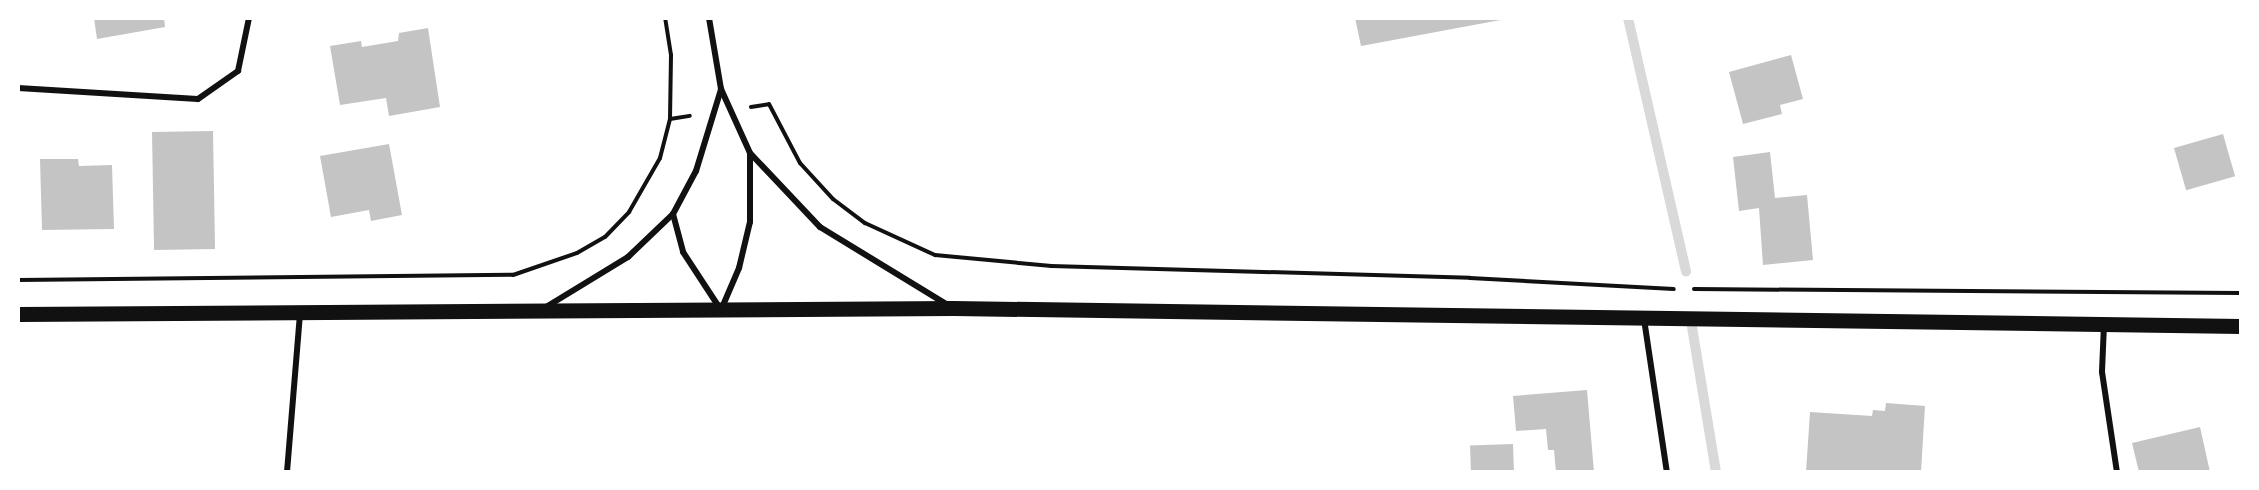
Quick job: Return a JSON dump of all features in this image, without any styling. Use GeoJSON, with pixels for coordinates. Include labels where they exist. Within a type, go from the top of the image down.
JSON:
{"type":"FeatureCollection","features":[{"type":"Feature","properties":{"kind":"main road"},"geometry":{"type":"LineString","coordinates":[[18,314],[300,315],[953,308],[1720,316],[2241,326]]}},
{"type":"Feature","properties":{"kind":"street"},"geometry":{"type":"LineString","coordinates":[[18,88],[198,99],[238,71],[249,18]]}},
{"type":"Feature","properties":{"kind":"street"},"geometry":{"type":"LineString","coordinates":[[709,18],[721,89],[750,153],[820,227],[953,308]]}},
{"type":"Feature","properties":{"kind":"street"},"geometry":{"type":"LineString","coordinates":[[537,312],[628,257],[673,214],[696,171],[717,112],[721,89]]}},
{"type":"Feature","properties":{"kind":"street"},"geometry":{"type":"LineString","coordinates":[[721,310],[739,268],[750,222],[750,153]]}},
{"type":"Feature","properties":{"kind":"street"},"geometry":{"type":"LineString","coordinates":[[673,214],[682,252],[721,310]]}},
{"type":"Feature","properties":{"kind":"street"},"geometry":{"type":"LineString","coordinates":[[288,472],[300,315]]}},
{"type":"Feature","properties":{"kind":"street"},"geometry":{"type":"LineString","coordinates":[[1643,316],[1667,472]]}},
{"type":"Feature","properties":{"kind":"street"},"geometry":{"type":"LineString","coordinates":[[2104,323],[2102,372],[2117,472]]}},
{"type":"Feature","properties":{"kind":"path"},"geometry":{"type":"LineString","coordinates":[[18,280],[513,275],[577,253],[605,237],[629,212],[660,158],[670,119],[671,55],[665,18]]}},
{"type":"Feature","properties":{"kind":"path"},"geometry":{"type":"LineString","coordinates":[[731,110],[770,104],[800,163],[833,199],[865,224],[935,255],[1050,266],[1470,278],[1678,289]]}},
{"type":"Feature","properties":{"kind":"path"},"geometry":{"type":"LineString","coordinates":[[670,119],[717,112]]}},
{"type":"Feature","properties":{"kind":"path"},"geometry":{"type":"LineString","coordinates":[[1701,289],[2241,293]]}},
{"type":"Feature","properties":{"kind":"building"},"geometry":{"type":"Polygon","coordinates":[[[94,18],[164,18],[165,27],[97,39],[94,18]]]}},
{"type":"Feature","properties":{"kind":"building"},"geometry":{"type":"Polygon","coordinates":[[[1355,18],[1505,18],[1506,19],[1361,46],[1355,18]]]}},
{"type":"Feature","properties":{"kind":"building"},"geometry":{"type":"Polygon","coordinates":[[[428,28],[440,107],[389,116],[386,98],[340,105],[330,46],[361,41],[362,47],[398,41],[399,33],[428,28]]]}},
{"type":"Feature","properties":{"kind":"building"},"geometry":{"type":"Polygon","coordinates":[[[1791,55],[1803,99],[1780,105],[1782,114],[1743,124],[1729,72],[1791,55]]]}},
{"type":"Feature","properties":{"kind":"building"},"geometry":{"type":"Polygon","coordinates":[[[213,131],[215,249],[154,250],[152,132],[213,131]]]}},
{"type":"Feature","properties":{"kind":"building"},"geometry":{"type":"Polygon","coordinates":[[[2223,134],[2235,176],[2186,190],[2174,148],[2223,134]]]}},
{"type":"Feature","properties":{"kind":"building"},"geometry":{"type":"Polygon","coordinates":[[[389,144],[402,215],[371,221],[369,210],[331,217],[320,156],[389,144]]]}},
{"type":"Feature","properties":{"kind":"building"},"geometry":{"type":"Polygon","coordinates":[[[1770,152],[1775,198],[1807,195],[1813,260],[1763,265],[1759,208],[1739,211],[1733,157],[1770,152]]]}},
{"type":"Feature","properties":{"kind":"building"},"geometry":{"type":"Polygon","coordinates":[[[40,159],[78,159],[79,166],[112,165],[114,229],[42,230],[40,159]]]}},
{"type":"Feature","properties":{"kind":"building"},"geometry":{"type":"Polygon","coordinates":[[[1587,390],[1594,472],[1556,472],[1554,450],[1548,450],[1546,429],[1516,431],[1513,396],[1587,390]]]}},
{"type":"Feature","properties":{"kind":"building"},"geometry":{"type":"Polygon","coordinates":[[[1886,403],[1925,406],[1921,472],[1806,472],[1810,412],[1872,416],[1873,410],[1885,411],[1886,403]]]}},
{"type":"Feature","properties":{"kind":"building"},"geometry":{"type":"Polygon","coordinates":[[[2200,427],[2210,472],[2139,472],[2132,443],[2200,427]]]}},
{"type":"Feature","properties":{"kind":"building"},"geometry":{"type":"Polygon","coordinates":[[[1513,444],[1514,472],[1471,472],[1470,446],[1513,444]]]}},
{"type":"Feature","properties":{"kind":"waterway"},"geometry":{"type":"LineString","coordinates":[[1628,18],[1686,271]]}},
{"type":"Feature","properties":{"kind":"waterway"},"geometry":{"type":"LineString","coordinates":[[1691,321],[1716,472]]}}]}
